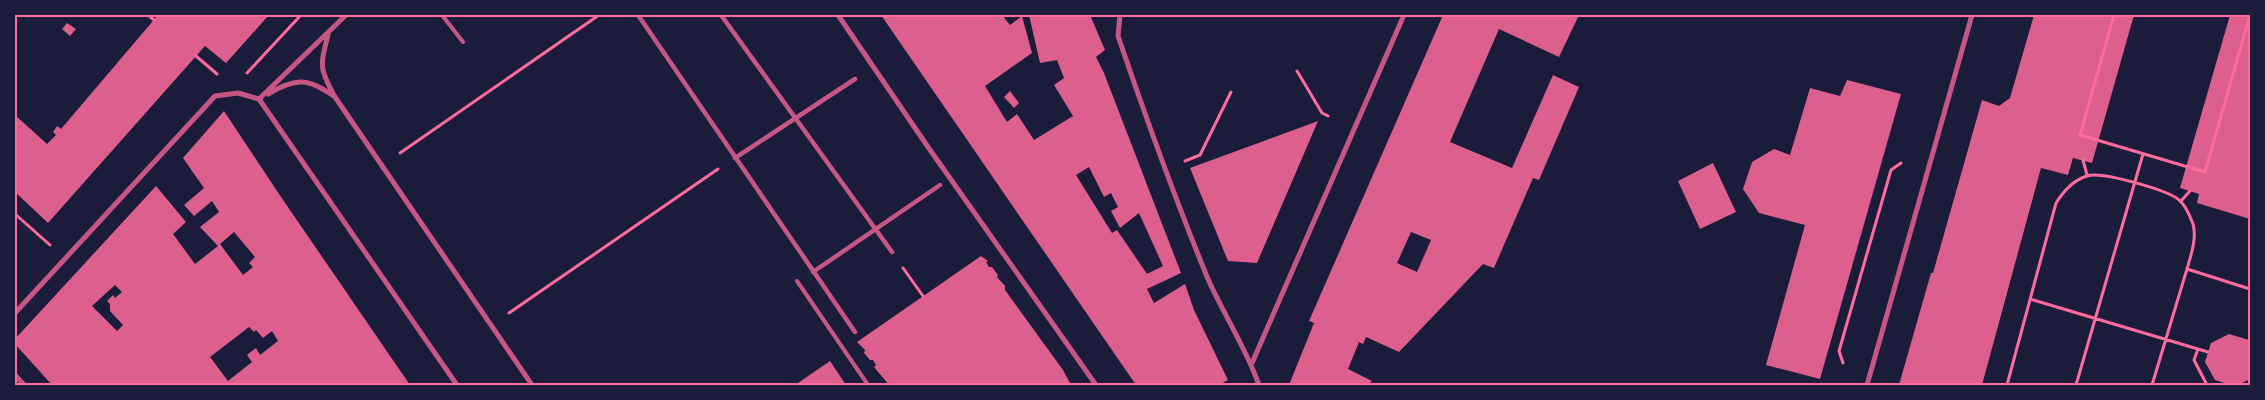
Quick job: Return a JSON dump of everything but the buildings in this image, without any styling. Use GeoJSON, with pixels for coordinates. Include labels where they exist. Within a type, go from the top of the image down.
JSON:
{"type":"FeatureCollection","features":[{"type":"Feature","properties":{"kind":"street"},"geometry":{"type":"LineString","coordinates":[[259,99],[328,35],[346,15]]}},
{"type":"Feature","properties":{"kind":"street"},"geometry":{"type":"LineString","coordinates":[[638,15],[855,332]]}},
{"type":"Feature","properties":{"kind":"street"},"geometry":{"type":"LineString","coordinates":[[721,15],[892,252]]}},
{"type":"Feature","properties":{"kind":"street"},"geometry":{"type":"LineString","coordinates":[[838,15],[995,244],[1096,385]]}},
{"type":"Feature","properties":{"kind":"street"},"geometry":{"type":"LineString","coordinates":[[1120,15],[1118,36],[1164,170],[1221,308],[1252,363],[1259,385]]}},
{"type":"Feature","properties":{"kind":"street"},"geometry":{"type":"LineString","coordinates":[[1252,363],[1404,15]]}},
{"type":"Feature","properties":{"kind":"street"},"geometry":{"type":"LineString","coordinates":[[1867,385],[1972,15]]}},
{"type":"Feature","properties":{"kind":"street"},"geometry":{"type":"LineString","coordinates":[[328,35],[322,59],[323,74],[335,97],[532,385]]}},
{"type":"Feature","properties":{"kind":"street"},"geometry":{"type":"LineString","coordinates":[[735,158],[855,79]]}},
{"type":"Feature","properties":{"kind":"street"},"geometry":{"type":"LineString","coordinates":[[259,99],[285,84],[299,82],[316,84],[335,97]]}},
{"type":"Feature","properties":{"kind":"street"},"geometry":{"type":"LineString","coordinates":[[15,313],[215,96],[238,92],[259,99],[457,385]]}},
{"type":"Feature","properties":{"kind":"street"},"geometry":{"type":"LineString","coordinates":[[813,272],[940,185]]}},
{"type":"Feature","properties":{"kind":"street"},"geometry":{"type":"LineString","coordinates":[[15,375],[24,385]]}},
{"type":"Feature","properties":{"kind":"lane"},"geometry":{"type":"LineString","coordinates":[[442,15],[463,42]]}},
{"type":"Feature","properties":{"kind":"lane"},"geometry":{"type":"LineString","coordinates":[[797,282],[868,385]]}},
{"type":"Feature","properties":{"kind":"path"},"geometry":{"type":"LineString","coordinates":[[148,15],[154,20]]}},
{"type":"Feature","properties":{"kind":"path"},"geometry":{"type":"LineString","coordinates":[[227,93],[301,15]]}},
{"type":"Feature","properties":{"kind":"path"},"geometry":{"type":"LineString","coordinates":[[396,156],[599,15]]}},
{"type":"Feature","properties":{"kind":"path"},"geometry":{"type":"LineString","coordinates":[[2114,15],[2080,135],[2205,172],[2250,15]]}},
{"type":"Feature","properties":{"kind":"path"},"geometry":{"type":"LineString","coordinates":[[196,56],[223,80]]}},
{"type":"Feature","properties":{"kind":"path"},"geometry":{"type":"LineString","coordinates":[[1297,71],[1322,113],[1328,116]]}},
{"type":"Feature","properties":{"kind":"path"},"geometry":{"type":"LineString","coordinates":[[1185,162],[1200,155],[1231,92]]}},
{"type":"Feature","properties":{"kind":"path"},"geometry":{"type":"LineString","coordinates":[[2076,385],[2143,154]]}},
{"type":"Feature","properties":{"kind":"path"},"geometry":{"type":"LineString","coordinates":[[505,316],[735,158]]}},
{"type":"Feature","properties":{"kind":"path"},"geometry":{"type":"LineString","coordinates":[[2083,160],[2087,175]]}},
{"type":"Feature","properties":{"kind":"path"},"geometry":{"type":"LineString","coordinates":[[1843,363],[1839,351],[1891,170],[1900,163]]}},
{"type":"Feature","properties":{"kind":"path"},"geometry":{"type":"LineString","coordinates":[[2007,385],[2056,203],[2065,190],[2087,175],[2098,174],[2171,194],[2181,201],[2193,225],[2194,241],[2187,269],[2152,385]]}},
{"type":"Feature","properties":{"kind":"path"},"geometry":{"type":"LineString","coordinates":[[2181,201],[2190,191]]}},
{"type":"Feature","properties":{"kind":"path"},"geometry":{"type":"LineString","coordinates":[[15,214],[64,258]]}},
{"type":"Feature","properties":{"kind":"path"},"geometry":{"type":"LineString","coordinates":[[892,252],[923,296]]}},
{"type":"Feature","properties":{"kind":"path"},"geometry":{"type":"LineString","coordinates":[[2187,269],[2250,289]]}},
{"type":"Feature","properties":{"kind":"path"},"geometry":{"type":"LineString","coordinates":[[2030,299],[2208,352]]}},
{"type":"Feature","properties":{"kind":"path"},"geometry":{"type":"LineString","coordinates":[[2198,349],[2194,360],[2207,385]]}}]}
